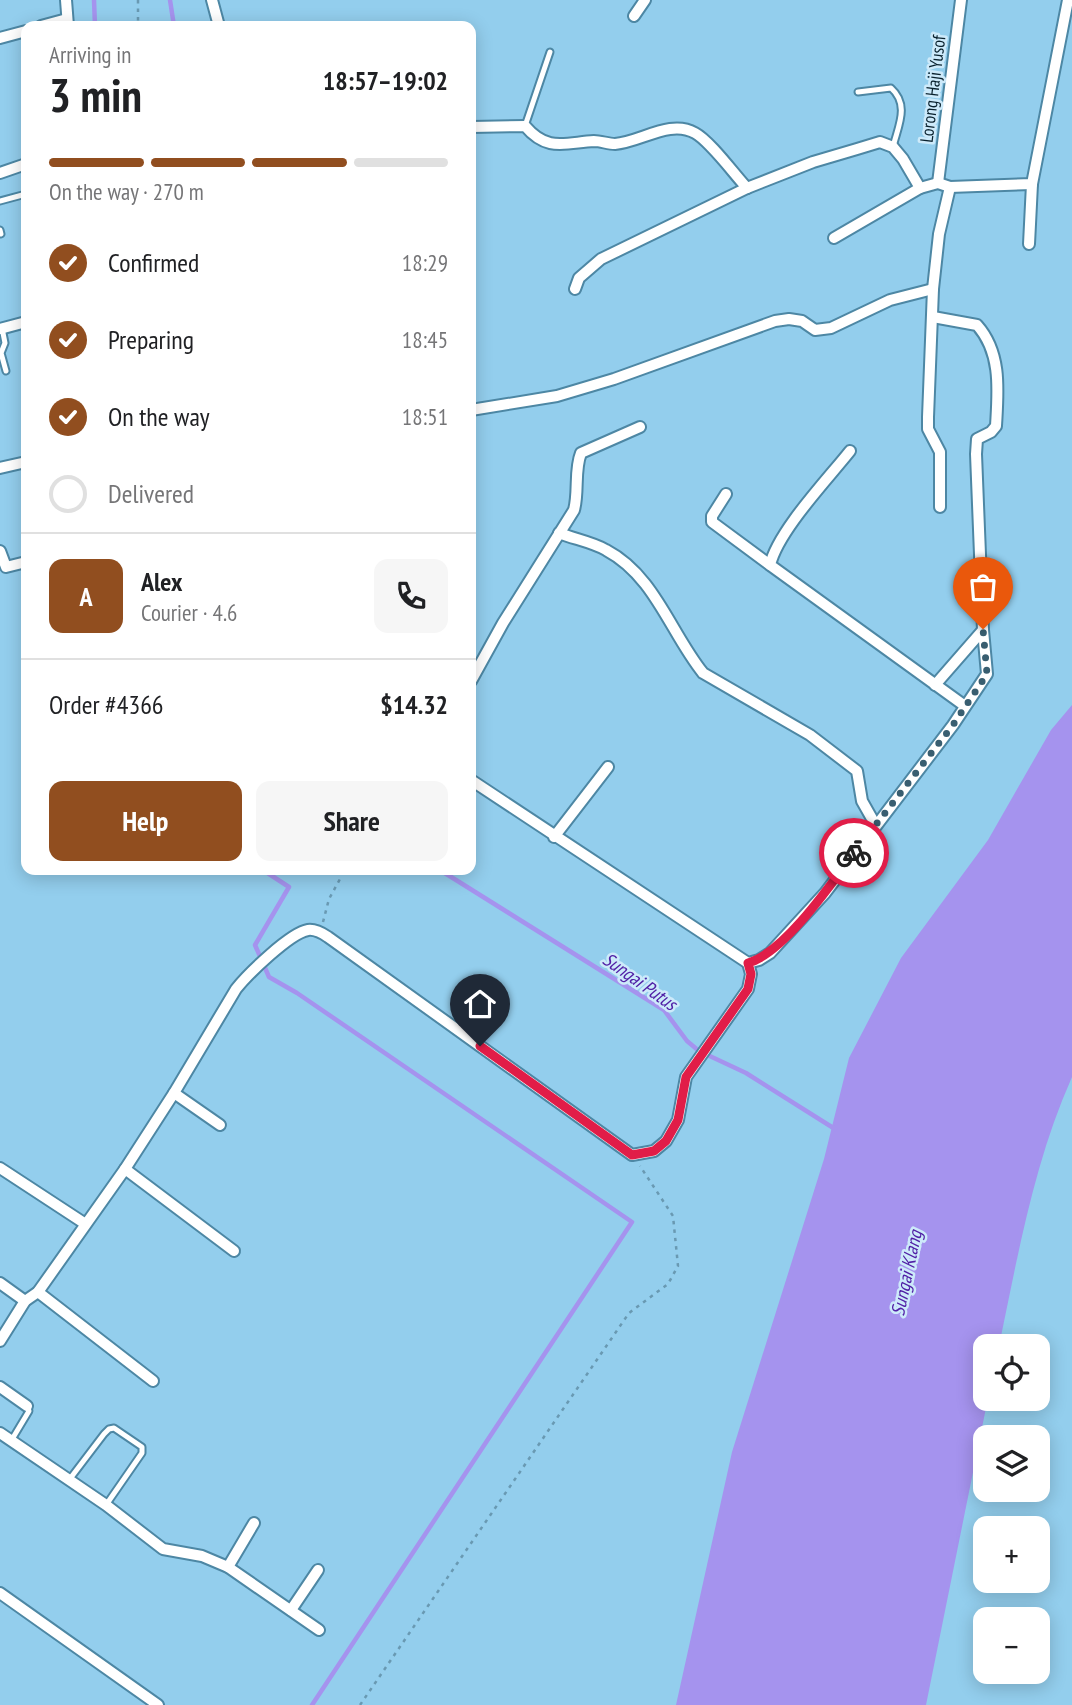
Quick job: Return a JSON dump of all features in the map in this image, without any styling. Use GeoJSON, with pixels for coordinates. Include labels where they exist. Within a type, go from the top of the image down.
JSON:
{"type":"FeatureCollection","features":[{"type":"Feature","properties":{"kind":"street"},"geometry":{"type":"LineString","coordinates":[[66,0],[67,21]]}},
{"type":"Feature","properties":{"kind":"street"},"geometry":{"type":"LineString","coordinates":[[212,0],[218,21]]}},
{"type":"Feature","properties":{"kind":"street"},"geometry":{"type":"LineString","coordinates":[[634,16],[645,0]]}},
{"type":"Feature","properties":{"kind":"street","name":"Lorong Haji Yusof"},"geometry":{"type":"LineString","coordinates":[[939,183],[961,0]]}},
{"type":"Feature","properties":{"kind":"street"},"geometry":{"type":"LineString","coordinates":[[1029,244],[1032,184],[1068,0]]}},
{"type":"Feature","properties":{"kind":"street"},"geometry":{"type":"LineString","coordinates":[[0,38],[21,32]]}},
{"type":"Feature","properties":{"kind":"street"},"geometry":{"type":"LineString","coordinates":[[476,127],[525,126],[532,135],[547,145],[596,141],[614,144],[665,130],[682,129],[695,133],[705,142],[747,188]]}},
{"type":"Feature","properties":{"kind":"street"},"geometry":{"type":"LineString","coordinates":[[575,289],[579,278],[601,258],[747,188],[813,162],[880,142],[893,147],[920,188]]}},
{"type":"Feature","properties":{"kind":"street"},"geometry":{"type":"LineString","coordinates":[[0,173],[21,166]]}},
{"type":"Feature","properties":{"kind":"street"},"geometry":{"type":"LineString","coordinates":[[834,238],[920,188],[939,183],[950,187],[1032,184]]}},
{"type":"Feature","properties":{"kind":"street"},"geometry":{"type":"LineString","coordinates":[[940,507],[940,452],[928,429],[933,289],[939,234],[950,187]]}},
{"type":"Feature","properties":{"kind":"street"},"geometry":{"type":"LineString","coordinates":[[476,409],[569,393],[775,321],[789,318],[802,321],[815,330],[831,328],[890,300],[933,289]]}},
{"type":"Feature","properties":{"kind":"street"},"geometry":{"type":"LineString","coordinates":[[748,963],[770,953],[825,893],[987,674],[976,447],[977,439],[991,432],[996,426],[998,379],[990,343],[978,325],[933,317]]}},
{"type":"Feature","properties":{"kind":"street"},"geometry":{"type":"LineString","coordinates":[[1,328],[21,323]]}},
{"type":"Feature","properties":{"kind":"street"},"geometry":{"type":"LineString","coordinates":[[476,672],[503,623],[574,510],[577,500],[578,460],[581,453],[640,427]]}},
{"type":"Feature","properties":{"kind":"street"},"geometry":{"type":"LineString","coordinates":[[770,565],[773,552],[782,537],[850,451]]}},
{"type":"Feature","properties":{"kind":"street"},"geometry":{"type":"LineString","coordinates":[[0,468],[21,463]]}},
{"type":"Feature","properties":{"kind":"street"},"geometry":{"type":"LineString","coordinates":[[726,494],[712,516],[712,522],[965,706]]}},
{"type":"Feature","properties":{"kind":"street"},"geometry":{"type":"LineString","coordinates":[[559,533],[605,550],[633,568],[653,593],[693,661],[703,673],[810,735],[857,771],[859,792],[875,824]]}},
{"type":"Feature","properties":{"kind":"street"},"geometry":{"type":"LineString","coordinates":[[0,551],[6,567],[21,563]]}},
{"type":"Feature","properties":{"kind":"street"},"geometry":{"type":"LineString","coordinates":[[935,685],[983,629]]}},
{"type":"Feature","properties":{"kind":"street"},"geometry":{"type":"LineString","coordinates":[[554,837],[608,767]]}},
{"type":"Feature","properties":{"kind":"street"},"geometry":{"type":"LineString","coordinates":[[0,1341],[25,1301],[38,1292],[84,1223],[125,1169],[174,1093],[214,1023],[249,973],[294,937],[309,930],[320,932],[632,1155],[654,1151],[666,1141],[678,1120],[686,1077],[748,989],[751,974],[748,963],[476,783]]}},
{"type":"Feature","properties":{"kind":"street"},"geometry":{"type":"LineString","coordinates":[[174,1093],[220,1125]]}},
{"type":"Feature","properties":{"kind":"street"},"geometry":{"type":"LineString","coordinates":[[0,1168],[84,1223]]}},
{"type":"Feature","properties":{"kind":"street"},"geometry":{"type":"LineString","coordinates":[[125,1169],[234,1251]]}},
{"type":"Feature","properties":{"kind":"street"},"geometry":{"type":"LineString","coordinates":[[0,1283],[25,1301]]}},
{"type":"Feature","properties":{"kind":"street"},"geometry":{"type":"LineString","coordinates":[[38,1292],[153,1381]]}},
{"type":"Feature","properties":{"kind":"street"},"geometry":{"type":"LineString","coordinates":[[0,1387],[27,1405]]}},
{"type":"Feature","properties":{"kind":"street"},"geometry":{"type":"LineString","coordinates":[[0,1433],[163,1549],[202,1556],[228,1566],[319,1630]]}},
{"type":"Feature","properties":{"kind":"street"},"geometry":{"type":"LineString","coordinates":[[228,1566],[254,1523]]}},
{"type":"Feature","properties":{"kind":"street"},"geometry":{"type":"LineString","coordinates":[[290,1610],[318,1570]]}},
{"type":"Feature","properties":{"kind":"street"},"geometry":{"type":"LineString","coordinates":[[0,1593],[158,1705]]}},
{"type":"Feature","properties":{"kind":"lane"},"geometry":{"type":"LineString","coordinates":[[525,126],[550,52]]}},
{"type":"Feature","properties":{"kind":"lane"},"geometry":{"type":"LineString","coordinates":[[858,92],[891,88],[899,95],[903,106],[893,147]]}},
{"type":"Feature","properties":{"kind":"lane"},"geometry":{"type":"LineString","coordinates":[[0,201],[21,195]]}},
{"type":"Feature","properties":{"kind":"lane"},"geometry":{"type":"LineString","coordinates":[[1,328],[5,343],[1,353],[6,371]]}},
{"type":"Feature","properties":{"kind":"lane"},"geometry":{"type":"LineString","coordinates":[[11,1441],[27,1416],[27,1405]]}},
{"type":"Feature","properties":{"kind":"lane"},"geometry":{"type":"LineString","coordinates":[[69,1480],[109,1429],[114,1428],[142,1447],[142,1453],[106,1506]]}},
{"type":"Feature","properties":{"kind":"path"},"geometry":{"type":"LineString","coordinates":[[138,0],[138,21]]}},
{"type":"Feature","properties":{"kind":"path"},"geometry":{"type":"LineString","coordinates":[[320,932],[329,899],[340,875]]}},
{"type":"Feature","properties":{"kind":"path"},"geometry":{"type":"LineString","coordinates":[[360,1705],[629,1313],[668,1284],[678,1266],[673,1216],[632,1155]]}},
{"type":"Feature","properties":{"kind":"water","name":"Sungai Klang"},"geometry":{"type":"Polygon","coordinates":[[[1072,705],[1072,1077],[1037,1175],[1001,1334],[973,1334],[973,1411],[985,1411],[983,1425],[973,1425],[973,1472],[926,1705],[676,1705],[732,1452],[824,1159],[849,1058],[901,958],[988,840],[1051,730],[1072,705]]]}},
{"type":"Feature","properties":{"kind":"waterway"},"geometry":{"type":"LineString","coordinates":[[94,0],[95,21]]}},
{"type":"Feature","properties":{"kind":"waterway","name":"Sungai Putus"},"geometry":{"type":"LineString","coordinates":[[170,0],[173,21]]}},
{"type":"Feature","properties":{"kind":"waterway"},"geometry":{"type":"LineString","coordinates":[[271,875],[289,887],[255,945],[269,977],[297,993],[632,1222],[312,1705]]}},
{"type":"Feature","properties":{"kind":"waterway","name":"Sungai Putus"},"geometry":{"type":"LineString","coordinates":[[448,875],[664,1010],[687,1041],[699,1051],[746,1073],[835,1129]]}},
{"type":"Feature","properties":{"kind":"way so far"},"geometry":{"type":"LineString","coordinates":[[854,853],[953,725],[987,674],[983,629]]}},
{"type":"Feature","properties":{"kind":"route"},"geometry":{"type":"LineString","coordinates":[[480,1046],[632,1155],[654,1151],[666,1141],[678,1120],[686,1077],[748,989],[751,974],[748,963],[770,953],[825,893],[854,853]]}}]}
